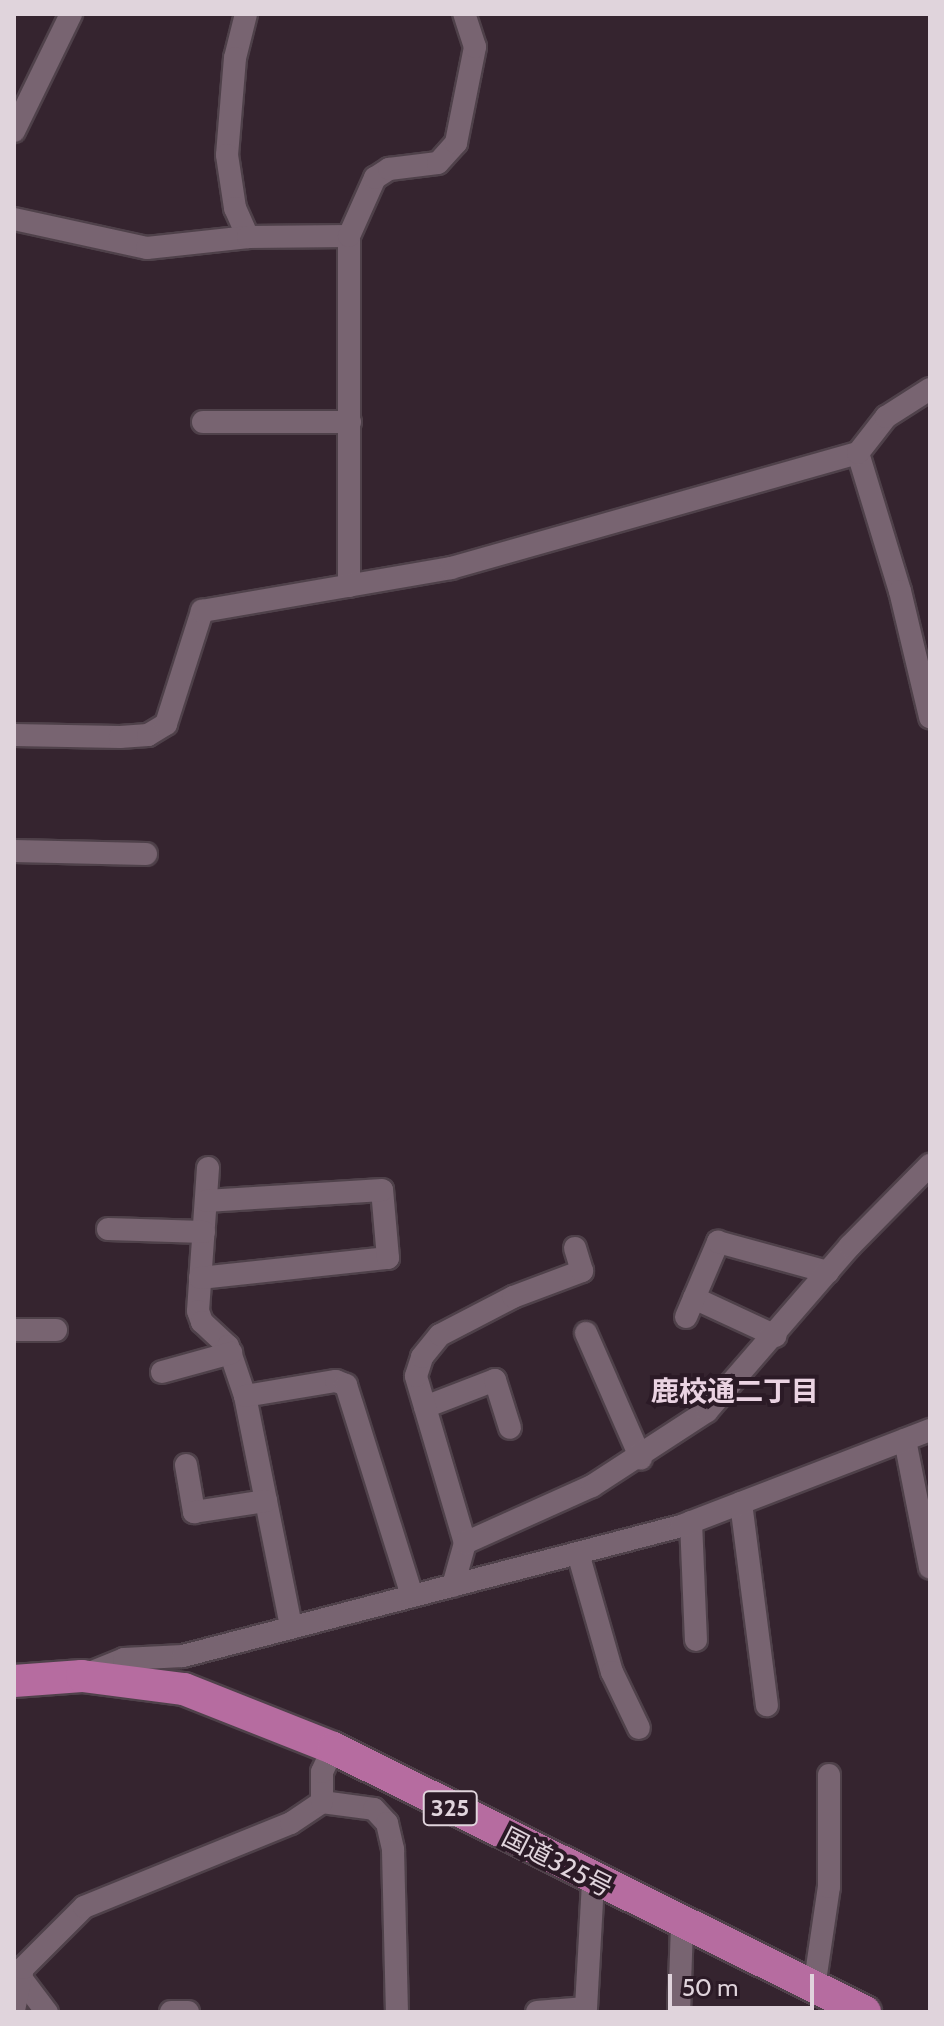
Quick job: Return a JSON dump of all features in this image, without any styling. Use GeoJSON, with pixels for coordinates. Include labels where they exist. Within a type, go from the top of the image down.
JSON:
{"type":"FeatureCollection","features":[{"type":"Feature","properties":{"kind":"highway","name":"国道325号"},"geometry":{"type":"LineString","coordinates":[[14,1681],[82,1676],[184,1689],[333,1748],[593,1882],[682,1924],[816,1997],[865,2012]]}},
{"type":"Feature","properties":{"kind":"street"},"geometry":{"type":"LineString","coordinates":[[14,131],[71,14]]}},
{"type":"Feature","properties":{"kind":"street"},"geometry":{"type":"LineString","coordinates":[[246,14],[235,58],[227,155],[235,208],[248,237]]}},
{"type":"Feature","properties":{"kind":"street"},"geometry":{"type":"LineString","coordinates":[[349,586],[349,236],[375,178],[389,169],[438,163],[456,143],[475,47],[464,14]]}},
{"type":"Feature","properties":{"kind":"street"},"geometry":{"type":"LineString","coordinates":[[14,219],[147,248],[248,237],[349,236]]}},
{"type":"Feature","properties":{"kind":"street"},"geometry":{"type":"LineString","coordinates":[[14,735],[148,735],[166,724],[202,611],[451,568],[858,453],[886,417],[930,389]]}},
{"type":"Feature","properties":{"kind":"street"},"geometry":{"type":"LineString","coordinates":[[203,422],[350,422]]}},
{"type":"Feature","properties":{"kind":"street"},"geometry":{"type":"LineString","coordinates":[[858,453],[900,591],[930,717]]}},
{"type":"Feature","properties":{"kind":"street"},"geometry":{"type":"LineString","coordinates":[[14,851],[146,854]]}},
{"type":"Feature","properties":{"kind":"street"},"geometry":{"type":"LineString","coordinates":[[465,1543],[641,1459],[707,1411],[776,1336],[828,1272],[930,1165]]}},
{"type":"Feature","properties":{"kind":"street"},"geometry":{"type":"LineString","coordinates":[[208,1168],[200,1278],[202,1322],[231,1353],[245,1396],[291,1627]]}},
{"type":"Feature","properties":{"kind":"street"},"geometry":{"type":"LineString","coordinates":[[200,1278],[388,1258],[382,1190],[206,1201]]}},
{"type":"Feature","properties":{"kind":"street"},"geometry":{"type":"LineString","coordinates":[[108,1229],[204,1232]]}},
{"type":"Feature","properties":{"kind":"street"},"geometry":{"type":"LineString","coordinates":[[776,1336],[690,1307],[718,1242],[828,1272]]}},
{"type":"Feature","properties":{"kind":"street"},"geometry":{"type":"LineString","coordinates":[[453,1586],[465,1543],[416,1376],[422,1357],[440,1335],[513,1297],[582,1271],[575,1248]]}},
{"type":"Feature","properties":{"kind":"street"},"geometry":{"type":"LineString","coordinates":[[14,1330],[56,1330]]}},
{"type":"Feature","properties":{"kind":"street"},"geometry":{"type":"LineString","coordinates":[[586,1333],[641,1459]]}},
{"type":"Feature","properties":{"kind":"street"},"geometry":{"type":"LineString","coordinates":[[162,1372],[231,1353]]}},
{"type":"Feature","properties":{"kind":"street"},"geometry":{"type":"LineString","coordinates":[[425,1407],[495,1380],[510,1428]]}},
{"type":"Feature","properties":{"kind":"street"},"geometry":{"type":"LineString","coordinates":[[245,1396],[336,1381],[346,1385],[412,1596]]}},
{"type":"Feature","properties":{"kind":"street"},"geometry":{"type":"LineString","coordinates":[[82,1676],[124,1659],[183,1656],[691,1522],[930,1430]]}},
{"type":"Feature","properties":{"kind":"street"},"geometry":{"type":"LineString","coordinates":[[905,1440],[930,1568]]}},
{"type":"Feature","properties":{"kind":"street"},"geometry":{"type":"LineString","coordinates":[[186,1465],[194,1512],[266,1501]]}},
{"type":"Feature","properties":{"kind":"street"},"geometry":{"type":"LineString","coordinates":[[741,1503],[767,1705]]}},
{"type":"Feature","properties":{"kind":"street"},"geometry":{"type":"LineString","coordinates":[[691,1522],[696,1640]]}},
{"type":"Feature","properties":{"kind":"street"},"geometry":{"type":"LineString","coordinates":[[578,1553],[612,1672],[639,1728]]}},
{"type":"Feature","properties":{"kind":"street"},"geometry":{"type":"LineString","coordinates":[[183,1656],[184,1689]]}},
{"type":"Feature","properties":{"kind":"street"},"geometry":{"type":"LineString","coordinates":[[322,1802],[322,1772],[333,1748]]}},
{"type":"Feature","properties":{"kind":"street"},"geometry":{"type":"LineString","coordinates":[[816,1997],[829,1887],[829,1775]]}},
{"type":"Feature","properties":{"kind":"street"},"geometry":{"type":"LineString","coordinates":[[14,2010],[24,1982],[23,1968],[84,1907],[132,1883],[248,1843],[322,1802],[374,1809],[387,1823],[393,1850],[397,2012]]}},
{"type":"Feature","properties":{"kind":"street"},"geometry":{"type":"LineString","coordinates":[[537,2012],[586,2008],[593,1882]]}},
{"type":"Feature","properties":{"kind":"street"},"geometry":{"type":"LineString","coordinates":[[679,2012],[682,1924]]}},
{"type":"Feature","properties":{"kind":"street"},"geometry":{"type":"LineString","coordinates":[[24,1982],[47,2012]]}},
{"type":"Feature","properties":{"kind":"street"},"geometry":{"type":"LineString","coordinates":[[171,2012],[188,2012]]}},
{"type":"Feature","properties":{"kind":"district","name":"鹿校通二丁目"},"geometry":{"type":"Point","coordinates":[735,1391]}}]}
